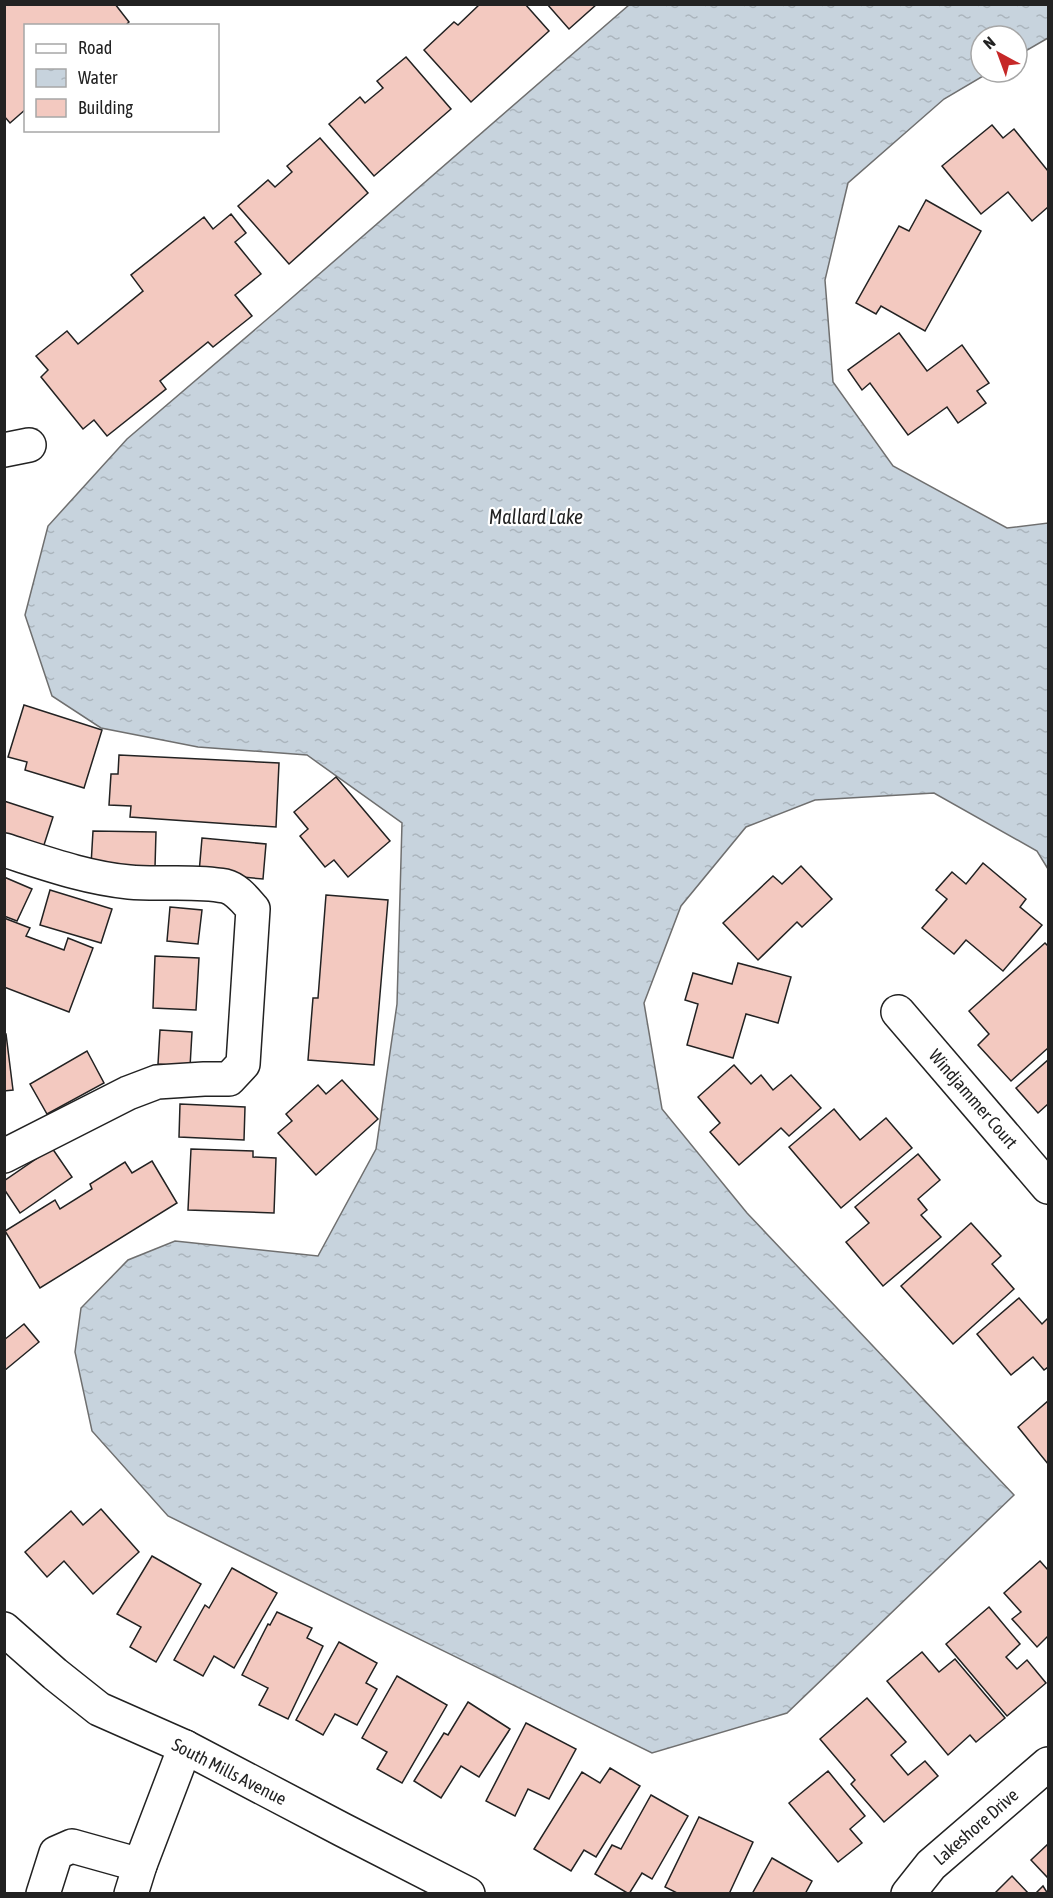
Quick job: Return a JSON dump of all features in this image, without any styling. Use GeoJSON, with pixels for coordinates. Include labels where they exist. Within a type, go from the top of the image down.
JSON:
{"type":"FeatureCollection","features":[{"type":"Feature","properties":{"kind":"street"},"geometry":{"type":"LineString","coordinates":[[4,850],[83,874],[130,882],[227,886],[240,894],[253,909],[243,1065],[229,1079],[157,1082],[128,1093],[4,1156]]}},
{"type":"Feature","properties":{"kind":"street","name":"Windjammer Court"},"geometry":{"type":"LineString","coordinates":[[898,1012],[1048,1187]]}},
{"type":"Feature","properties":{"kind":"street","name":"South Mills Avenue"},"geometry":{"type":"LineString","coordinates":[[4,1629],[99,1709],[185,1748],[468,1893]]}},
{"type":"Feature","properties":{"kind":"street"},"geometry":{"type":"LineString","coordinates":[[43,1893],[56,1853],[72,1846],[136,1879],[185,1748]]}},
{"type":"Feature","properties":{"kind":"street","name":"Lakeshore Drive"},"geometry":{"type":"LineString","coordinates":[[908,1893],[931,1865],[1048,1764]]}},
{"type":"Feature","properties":{"kind":"water","name":"Mallard Lake"},"geometry":{"type":"Polygon","coordinates":[[[629,5],[1048,5],[1048,38],[1029,49],[1029,24],[969,24],[970,84],[944,99],[848,183],[825,280],[833,382],[893,466],[1007,528],[1048,523],[1048,869],[1037,851],[934,793],[815,800],[746,827],[681,906],[644,1003],[662,1109],[747,1213],[1014,1495],[787,1713],[652,1753],[168,1516],[92,1431],[75,1352],[81,1308],[128,1260],[175,1241],[318,1256],[376,1149],[397,1004],[402,823],[307,755],[198,747],[101,728],[52,696],[25,615],[48,526],[127,439],[629,5]]]}},
{"type":"Feature","properties":{"kind":"building"},"geometry":{"type":"Polygon","coordinates":[[[4,4],[115,4],[129,22],[127,24],[24,24],[24,111],[10,123],[4,116],[4,4]]]}},
{"type":"Feature","properties":{"kind":"building"},"geometry":{"type":"Polygon","coordinates":[[[480,4],[525,4],[549,31],[471,102],[424,50],[454,22],[458,25],[480,4]]]}},
{"type":"Feature","properties":{"kind":"building"},"geometry":{"type":"Polygon","coordinates":[[[547,4],[597,4],[569,29],[547,4]]]}},
{"type":"Feature","properties":{"kind":"building"},"geometry":{"type":"Polygon","coordinates":[[[406,57],[451,109],[374,176],[329,124],[360,97],[365,103],[383,88],[377,81],[406,57]]]}},
{"type":"Feature","properties":{"kind":"building"},"geometry":{"type":"Polygon","coordinates":[[[992,125],[1003,138],[1014,129],[1048,171],[1048,207],[1032,221],[1008,192],[981,214],[942,166],[992,125]]]}},
{"type":"Feature","properties":{"kind":"building"},"geometry":{"type":"Polygon","coordinates":[[[320,138],[368,193],[289,264],[238,206],[268,180],[275,187],[292,172],[287,166],[320,138]]]}},
{"type":"Feature","properties":{"kind":"building"},"geometry":{"type":"Polygon","coordinates":[[[926,200],[981,231],[925,331],[881,306],[876,314],[856,303],[899,226],[909,231],[926,200]]]}},
{"type":"Feature","properties":{"kind":"building"},"geometry":{"type":"Polygon","coordinates":[[[231,214],[246,233],[235,242],[261,274],[235,295],[252,316],[213,347],[208,342],[160,381],[166,389],[107,436],[94,420],[83,429],[41,377],[48,370],[36,356],[67,331],[78,344],[143,291],[131,275],[204,217],[213,229],[231,214]]]}},
{"type":"Feature","properties":{"kind":"building"},"geometry":{"type":"Polygon","coordinates":[[[899,333],[927,371],[962,345],[989,383],[977,391],[986,403],[958,423],[947,407],[908,435],[870,383],[862,390],[848,370],[899,333]]]}},
{"type":"Feature","properties":{"kind":"building"},"geometry":{"type":"Polygon","coordinates":[[[24,705],[102,730],[84,788],[25,770],[27,762],[8,757],[24,705]]]}},
{"type":"Feature","properties":{"kind":"building"},"geometry":{"type":"Polygon","coordinates":[[[119,755],[279,763],[276,827],[130,817],[131,806],[109,805],[111,774],[118,774],[119,755]]]}},
{"type":"Feature","properties":{"kind":"building"},"geometry":{"type":"Polygon","coordinates":[[[336,777],[390,841],[348,877],[334,860],[325,867],[300,836],[308,829],[294,812],[336,777]]]}},
{"type":"Feature","properties":{"kind":"building"},"geometry":{"type":"Polygon","coordinates":[[[4,801],[53,817],[42,851],[4,839],[4,801]]]}},
{"type":"Feature","properties":{"kind":"building"},"geometry":{"type":"Polygon","coordinates":[[[93,831],[156,832],[155,867],[91,865],[93,831]]]}},
{"type":"Feature","properties":{"kind":"building"},"geometry":{"type":"Polygon","coordinates":[[[202,838],[266,844],[263,879],[199,873],[202,838]]]}},
{"type":"Feature","properties":{"kind":"building"},"geometry":{"type":"Polygon","coordinates":[[[983,863],[1026,899],[1020,907],[1042,925],[1003,971],[966,940],[954,954],[922,928],[947,899],[936,890],[952,872],[966,884],[983,863]]]}},
{"type":"Feature","properties":{"kind":"building"},"geometry":{"type":"Polygon","coordinates":[[[801,866],[832,899],[802,927],[797,922],[758,960],[723,923],[773,876],[782,884],[801,866]]]}},
{"type":"Feature","properties":{"kind":"building"},"geometry":{"type":"Polygon","coordinates":[[[4,877],[32,889],[17,921],[4,916],[4,877]]]}},
{"type":"Feature","properties":{"kind":"building"},"geometry":{"type":"Polygon","coordinates":[[[50,890],[112,909],[101,943],[40,925],[50,890]]]}},
{"type":"Feature","properties":{"kind":"building"},"geometry":{"type":"Polygon","coordinates":[[[326,895],[388,900],[374,1065],[308,1060],[313,998],[318,998],[326,895]]]}},
{"type":"Feature","properties":{"kind":"building"},"geometry":{"type":"Polygon","coordinates":[[[170,907],[202,910],[198,944],[167,941],[170,907]]]}},
{"type":"Feature","properties":{"kind":"building"},"geometry":{"type":"Polygon","coordinates":[[[4,918],[30,928],[26,936],[64,950],[68,938],[93,948],[69,1012],[4,987],[4,918]]]}},
{"type":"Feature","properties":{"kind":"building"},"geometry":{"type":"Polygon","coordinates":[[[1045,943],[1048,946],[1048,1048],[1011,1081],[978,1045],[989,1034],[969,1011],[1045,943]]]}},
{"type":"Feature","properties":{"kind":"building"},"geometry":{"type":"Polygon","coordinates":[[[155,956],[199,958],[196,1010],[153,1008],[155,956]]]}},
{"type":"Feature","properties":{"kind":"building"},"geometry":{"type":"Polygon","coordinates":[[[738,963],[791,977],[778,1023],[746,1014],[733,1058],[687,1045],[698,1004],[685,1000],[693,973],[732,984],[738,963]]]}},
{"type":"Feature","properties":{"kind":"building"},"geometry":{"type":"Polygon","coordinates":[[[160,1030],[192,1032],[190,1067],[158,1064],[160,1030]]]}},
{"type":"Feature","properties":{"kind":"building"},"geometry":{"type":"Polygon","coordinates":[[[4,1034],[6,1034],[13,1090],[4,1091],[4,1034]]]}},
{"type":"Feature","properties":{"kind":"building"},"geometry":{"type":"Polygon","coordinates":[[[87,1051],[104,1083],[47,1114],[30,1084],[87,1051]]]}},
{"type":"Feature","properties":{"kind":"building"},"geometry":{"type":"Polygon","coordinates":[[[1048,1060],[1048,1104],[1038,1113],[1016,1088],[1048,1060]]]}},
{"type":"Feature","properties":{"kind":"building"},"geometry":{"type":"Polygon","coordinates":[[[734,1065],[751,1084],[761,1075],[773,1090],[791,1075],[821,1108],[789,1136],[781,1128],[739,1165],[710,1132],[720,1123],[698,1097],[734,1065]]]}},
{"type":"Feature","properties":{"kind":"building"},"geometry":{"type":"Polygon","coordinates":[[[342,1080],[378,1119],[316,1175],[278,1133],[292,1121],[286,1114],[318,1085],[326,1094],[342,1080]]]}},
{"type":"Feature","properties":{"kind":"building"},"geometry":{"type":"Polygon","coordinates":[[[180,1104],[245,1107],[244,1140],[179,1137],[180,1104]]]}},
{"type":"Feature","properties":{"kind":"building"},"geometry":{"type":"Polygon","coordinates":[[[834,1109],[860,1140],[886,1118],[912,1148],[841,1208],[789,1147],[834,1109]]]}},
{"type":"Feature","properties":{"kind":"building"},"geometry":{"type":"Polygon","coordinates":[[[52,1148],[72,1177],[20,1213],[4,1189],[4,1181],[52,1148]]]}},
{"type":"Feature","properties":{"kind":"building"},"geometry":{"type":"Polygon","coordinates":[[[191,1149],[253,1151],[253,1157],[276,1158],[274,1213],[188,1210],[191,1149]]]}},
{"type":"Feature","properties":{"kind":"building"},"geometry":{"type":"Polygon","coordinates":[[[918,1154],[940,1180],[918,1199],[927,1210],[921,1215],[941,1237],[883,1286],[846,1242],[869,1223],[855,1207],[918,1154]]]}},
{"type":"Feature","properties":{"kind":"building"},"geometry":{"type":"Polygon","coordinates":[[[152,1161],[177,1203],[40,1288],[5,1231],[55,1200],[60,1209],[92,1189],[90,1184],[125,1162],[132,1173],[152,1161]]]}},
{"type":"Feature","properties":{"kind":"building"},"geometry":{"type":"Polygon","coordinates":[[[971,1223],[1001,1256],[992,1264],[1014,1289],[953,1344],[901,1286],[971,1223]]]}},
{"type":"Feature","properties":{"kind":"building"},"geometry":{"type":"Polygon","coordinates":[[[1019,1298],[1042,1324],[1048,1318],[1048,1367],[1044,1370],[1033,1357],[1011,1375],[977,1334],[1019,1298]]]}},
{"type":"Feature","properties":{"kind":"building"},"geometry":{"type":"Polygon","coordinates":[[[24,1324],[39,1342],[4,1371],[4,1340],[24,1324]]]}},
{"type":"Feature","properties":{"kind":"building"},"geometry":{"type":"Polygon","coordinates":[[[1048,1401],[1048,1464],[1018,1427],[1048,1401]]]}},
{"type":"Feature","properties":{"kind":"building"},"geometry":{"type":"Polygon","coordinates":[[[101,1509],[139,1552],[93,1594],[64,1561],[47,1577],[25,1552],[71,1511],[83,1525],[101,1509]]]}},
{"type":"Feature","properties":{"kind":"building"},"geometry":{"type":"Polygon","coordinates":[[[152,1556],[201,1584],[156,1662],[130,1647],[141,1627],[117,1614],[152,1556]]]}},
{"type":"Feature","properties":{"kind":"building"},"geometry":{"type":"Polygon","coordinates":[[[1040,1561],[1048,1570],[1048,1636],[1037,1647],[1012,1619],[1021,1612],[1004,1593],[1040,1561]]]}},
{"type":"Feature","properties":{"kind":"building"},"geometry":{"type":"Polygon","coordinates":[[[232,1568],[277,1593],[234,1668],[214,1656],[203,1676],[174,1660],[205,1605],[209,1608],[232,1568]]]}},
{"type":"Feature","properties":{"kind":"building"},"geometry":{"type":"Polygon","coordinates":[[[989,1607],[1020,1644],[1006,1657],[1017,1669],[1027,1660],[1046,1683],[1007,1716],[946,1644],[989,1607]]]}},
{"type":"Feature","properties":{"kind":"building"},"geometry":{"type":"Polygon","coordinates":[[[277,1612],[312,1628],[307,1638],[323,1646],[288,1719],[259,1705],[268,1688],[242,1675],[268,1624],[270,1625],[277,1612]]]}},
{"type":"Feature","properties":{"kind":"building"},"geometry":{"type":"Polygon","coordinates":[[[339,1642],[377,1663],[366,1683],[377,1689],[357,1725],[335,1714],[323,1735],[296,1720],[339,1642]]]}},
{"type":"Feature","properties":{"kind":"building"},"geometry":{"type":"Polygon","coordinates":[[[922,1652],[939,1672],[955,1659],[1005,1718],[976,1742],[970,1735],[948,1755],[887,1681],[922,1652]]]}},
{"type":"Feature","properties":{"kind":"building"},"geometry":{"type":"Polygon","coordinates":[[[397,1676],[447,1705],[402,1783],[377,1769],[387,1752],[362,1738],[397,1676]]]}},
{"type":"Feature","properties":{"kind":"building"},"geometry":{"type":"Polygon","coordinates":[[[867,1698],[906,1742],[891,1755],[908,1775],[925,1761],[938,1776],[884,1822],[851,1784],[855,1780],[820,1739],[867,1698]]]}},
{"type":"Feature","properties":{"kind":"building"},"geometry":{"type":"Polygon","coordinates":[[[468,1702],[510,1729],[479,1777],[461,1766],[441,1798],[414,1781],[444,1733],[448,1735],[468,1702]]]}},
{"type":"Feature","properties":{"kind":"building"},"geometry":{"type":"Polygon","coordinates":[[[526,1723],[576,1749],[549,1799],[528,1789],[515,1816],[486,1801],[526,1723]]]}},
{"type":"Feature","properties":{"kind":"building"},"geometry":{"type":"Polygon","coordinates":[[[610,1768],[640,1786],[596,1857],[584,1850],[571,1871],[534,1849],[582,1772],[600,1783],[610,1768]]]}},
{"type":"Feature","properties":{"kind":"building"},"geometry":{"type":"Polygon","coordinates":[[[828,1771],[865,1816],[850,1829],[862,1843],[838,1862],[789,1803],[828,1771]]]}},
{"type":"Feature","properties":{"kind":"building"},"geometry":{"type":"Polygon","coordinates":[[[651,1795],[688,1816],[652,1879],[642,1873],[629,1894],[595,1874],[612,1845],[621,1849],[651,1795]]]}},
{"type":"Feature","properties":{"kind":"building"},"geometry":{"type":"Polygon","coordinates":[[[699,1817],[753,1842],[729,1894],[679,1894],[665,1887],[699,1817]]]}},
{"type":"Feature","properties":{"kind":"building"},"geometry":{"type":"Polygon","coordinates":[[[1048,1844],[1048,1878],[1031,1860],[1048,1844]]]}},
{"type":"Feature","properties":{"kind":"building"},"geometry":{"type":"Polygon","coordinates":[[[772,1858],[812,1881],[805,1894],[752,1894],[772,1858]]]}},
{"type":"Feature","properties":{"kind":"building"},"geometry":{"type":"Polygon","coordinates":[[[1012,1876],[1029,1894],[994,1894],[1012,1876]]]}},
{"type":"Feature","properties":{"kind":"building"},"geometry":{"type":"Polygon","coordinates":[[[1043,1886],[1048,1894],[1035,1894],[1043,1886]]]}}]}
